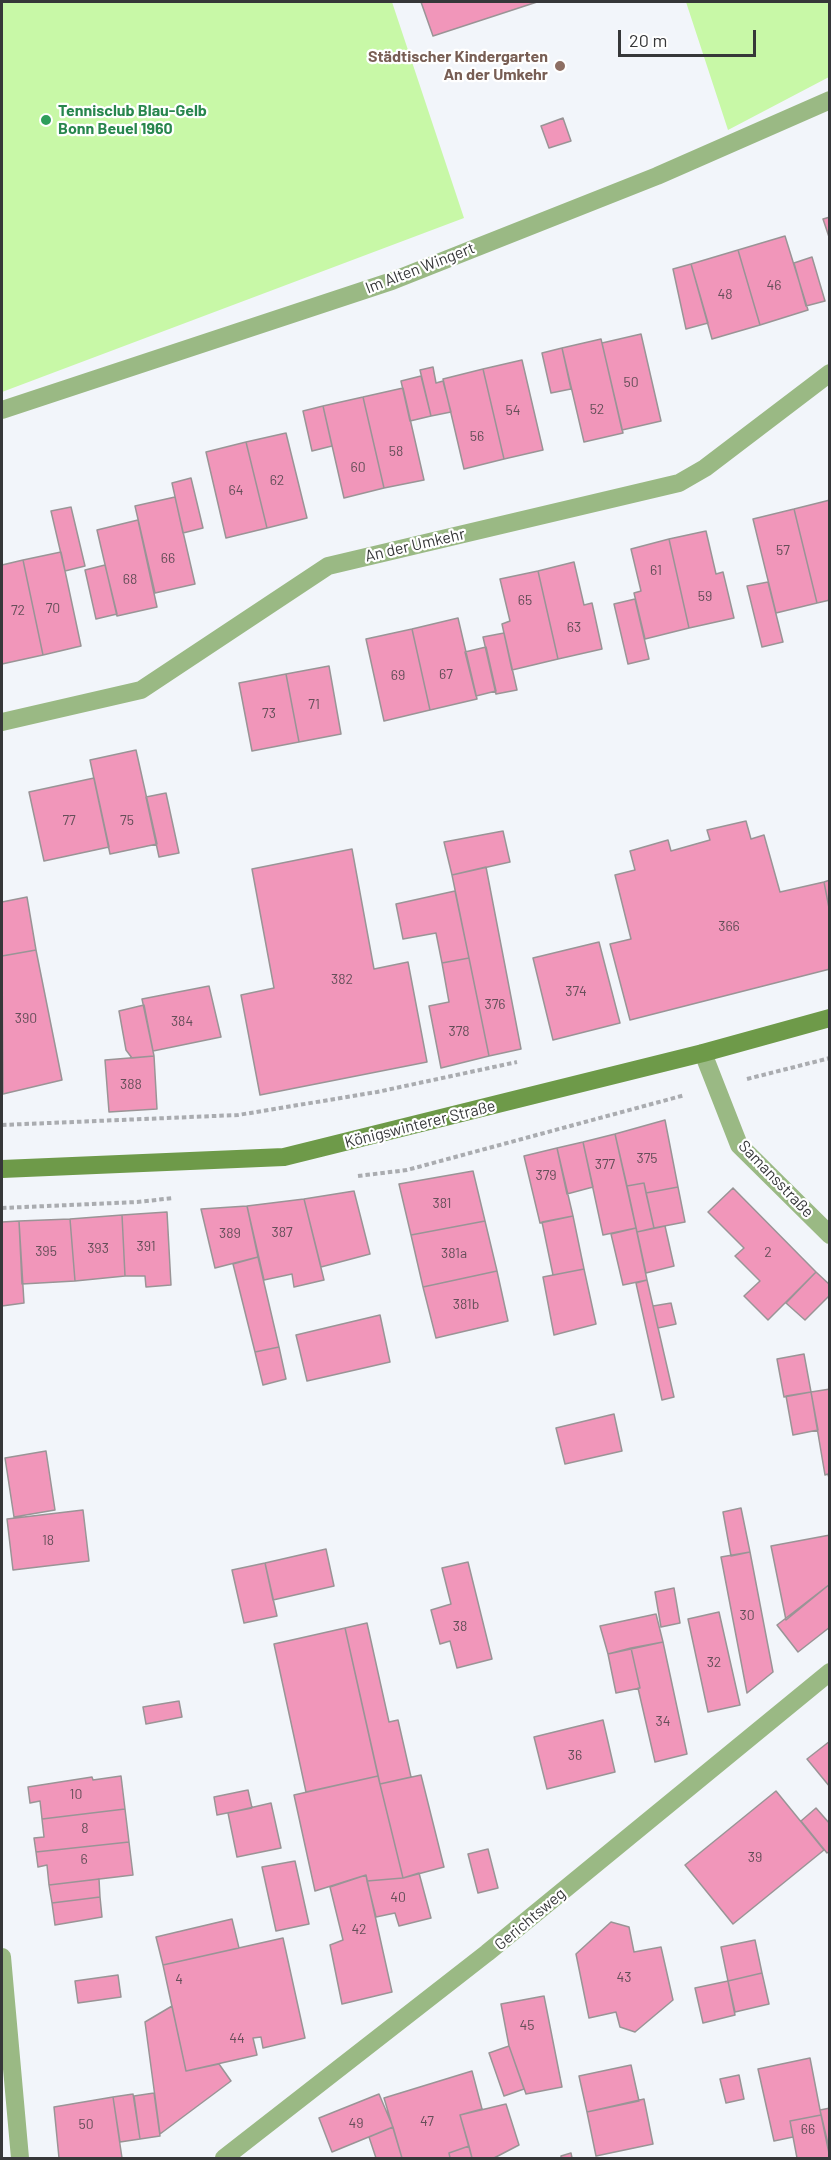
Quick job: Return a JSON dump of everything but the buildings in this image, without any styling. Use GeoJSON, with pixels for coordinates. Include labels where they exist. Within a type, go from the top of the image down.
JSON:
{"type":"FeatureCollection","features":[{"type":"Feature","properties":{"kind":"main road","name":"Königswinterer Straße"},"geometry":{"type":"LineString","coordinates":[[2,1169],[284,1157],[703,1053],[830,1018]]}},
{"type":"Feature","properties":{"kind":"street","name":"Im Alten Wingert"},"geometry":{"type":"LineString","coordinates":[[2,410],[392,281],[657,176],[830,100]]}},
{"type":"Feature","properties":{"kind":"street","name":"An der Umkehr"},"geometry":{"type":"LineString","coordinates":[[2,722],[141,690],[328,566],[679,483],[705,468],[830,373]]}},
{"type":"Feature","properties":{"kind":"street","name":"Samansstraße"},"geometry":{"type":"LineString","coordinates":[[703,1053],[739,1145],[830,1235]]}},
{"type":"Feature","properties":{"kind":"street","name":"Gerichtsweg"},"geometry":{"type":"LineString","coordinates":[[224,2158],[487,1953],[830,1672]]}},
{"type":"Feature","properties":{"kind":"street"},"geometry":{"type":"LineString","coordinates":[[2,1957],[20,2158]]}},
{"type":"Feature","properties":{"kind":"path"},"geometry":{"type":"LineString","coordinates":[[2,1125],[238,1115],[377,1092],[523,1060]]}},
{"type":"Feature","properties":{"kind":"green space"},"geometry":{"type":"Polygon","coordinates":[[[2,2],[392,2],[464,218],[2,392],[2,2]]]}},
{"type":"Feature","properties":{"kind":"green space"},"geometry":{"type":"Polygon","coordinates":[[[686,2],[829,2],[829,77],[728,130],[686,2]]]}},
{"type":"Feature","properties":{"kind":"place","name":"Städtischer Kindergarten An der Umkehr"},"geometry":{"type":"Point","coordinates":[560,66]}},
{"type":"Feature","properties":{"kind":"place","name":"Tennisclub Blau-Gelb Bonn Beuel 1960"},"geometry":{"type":"Point","coordinates":[46,120]}}]}
